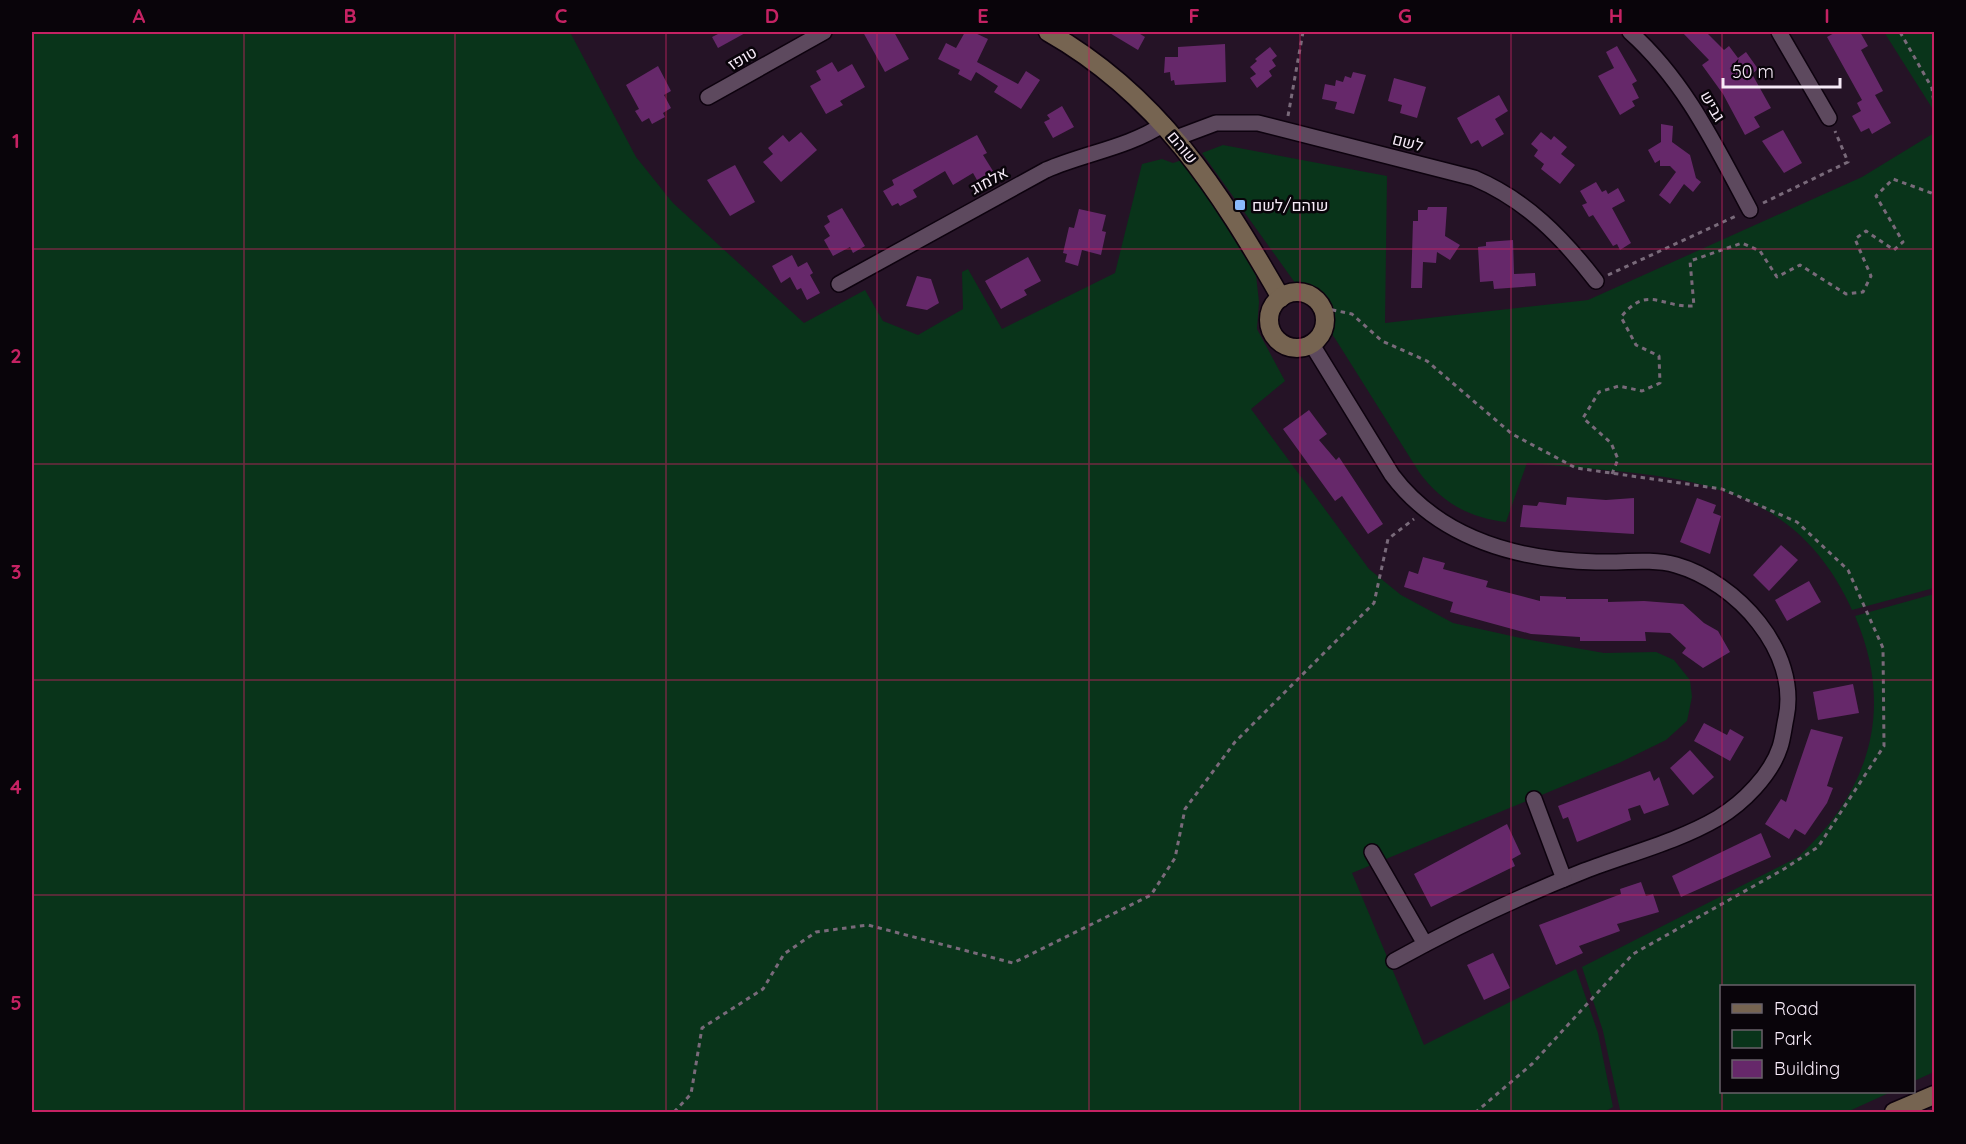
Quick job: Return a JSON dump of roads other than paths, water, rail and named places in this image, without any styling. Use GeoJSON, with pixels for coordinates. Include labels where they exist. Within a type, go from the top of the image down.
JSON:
{"type":"FeatureCollection","features":[{"type":"Feature","properties":{"kind":"street","name":"טופז"},"geometry":{"type":"LineString","coordinates":[[708,97],[824,32]]}},
{"type":"Feature","properties":{"kind":"street","name":"שוהם"},"geometry":{"type":"LineString","coordinates":[[1047,32],[1105,70],[1170,131],[1225,203],[1281,298]]}},
{"type":"Feature","properties":{"kind":"street","name":"גביש"},"geometry":{"type":"LineString","coordinates":[[1629,32],[1663,64],[1694,106],[1750,210]]}},
{"type":"Feature","properties":{"kind":"street"},"geometry":{"type":"LineString","coordinates":[[1779,32],[1829,118]]}},
{"type":"Feature","properties":{"kind":"street","name":"לשם"},"geometry":{"type":"LineString","coordinates":[[1170,131],[1224,122],[1258,123],[1456,173],[1491,185],[1521,203],[1548,226],[1596,281]]}},
{"type":"Feature","properties":{"kind":"street","name":"אלמוג"},"geometry":{"type":"LineString","coordinates":[[839,284],[1046,170],[1076,158],[1170,131]]}},
{"type":"Feature","properties":{"kind":"street"},"geometry":{"type":"LineString","coordinates":[[1301,292],[1317,300],[1323,308],[1324,326],[1321,334],[1311,343],[1298,348],[1289,346],[1274,336],[1269,318],[1271,309],[1281,298],[1301,292]]}},
{"type":"Feature","properties":{"kind":"street"},"geometry":{"type":"LineString","coordinates":[[1311,343],[1392,475],[1425,512],[1472,538],[1526,554],[1582,562],[1674,564],[1712,579],[1743,603],[1768,635],[1783,671],[1788,710],[1780,748],[1758,785],[1719,817],[1663,843],[1564,879],[1425,944],[1394,961]]}},
{"type":"Feature","properties":{"kind":"street"},"geometry":{"type":"LineString","coordinates":[[1534,799],[1564,879]]}},
{"type":"Feature","properties":{"kind":"street"},"geometry":{"type":"LineString","coordinates":[[1372,852],[1425,944]]}},
{"type":"Feature","properties":{"kind":"street"},"geometry":{"type":"LineString","coordinates":[[1894,1113],[1935,1095]]}},
{"type":"Feature","properties":{"kind":"place","name":"שוהם/לשם"},"geometry":{"type":"Point","coordinates":[1240,205]}}]}
